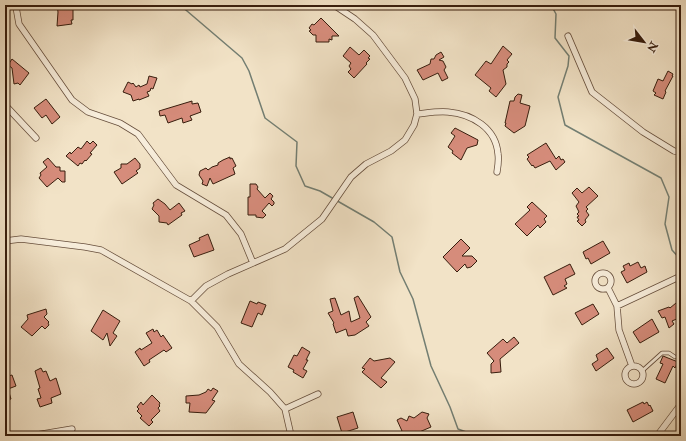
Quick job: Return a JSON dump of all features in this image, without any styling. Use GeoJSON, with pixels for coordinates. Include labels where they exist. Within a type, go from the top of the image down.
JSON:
{"type":"FeatureCollection","features":[{"type":"Feature","properties":{"kind":"street"},"geometry":{"type":"LineString","coordinates":[[191,300],[206,286],[285,249],[322,219],[351,177],[366,164],[391,151],[405,140],[414,125],[417,114],[415,99],[405,78],[373,35],[355,19],[334,5]]}},
{"type":"Feature","properties":{"kind":"street"},"geometry":{"type":"LineString","coordinates":[[16,7],[19,24],[72,100],[88,112],[120,123],[138,134],[176,185],[226,215],[241,234],[254,263]]}},
{"type":"Feature","properties":{"kind":"street"},"geometry":{"type":"LineString","coordinates":[[568,36],[592,92],[644,132],[681,154]]}},
{"type":"Feature","properties":{"kind":"street"},"geometry":{"type":"LineString","coordinates":[[5,105],[36,138]]}},
{"type":"Feature","properties":{"kind":"street"},"geometry":{"type":"LineString","coordinates":[[417,114],[447,112],[467,116],[481,123],[495,140],[498,155],[497,172]]}},
{"type":"Feature","properties":{"kind":"street"},"geometry":{"type":"LineString","coordinates":[[5,241],[21,239],[85,246],[101,250],[191,300],[217,327],[239,364],[270,392],[285,409],[290,436]]}},
{"type":"Feature","properties":{"kind":"street"},"geometry":{"type":"LineString","coordinates":[[616,306],[681,276]]}},
{"type":"Feature","properties":{"kind":"street"},"geometry":{"type":"LineString","coordinates":[[608,288],[616,306],[619,330],[632,366]]}},
{"type":"Feature","properties":{"kind":"street"},"geometry":{"type":"LineString","coordinates":[[632,366],[638,367],[642,371],[643,377],[637,383],[631,383],[626,380],[625,374],[627,369],[632,366]]}},
{"type":"Feature","properties":{"kind":"street"},"geometry":{"type":"LineString","coordinates":[[285,409],[318,394]]}},
{"type":"Feature","properties":{"kind":"street"},"geometry":{"type":"LineString","coordinates":[[657,436],[681,404]]}},
{"type":"Feature","properties":{"kind":"street"},"geometry":{"type":"LineString","coordinates":[[30,436],[72,429]]}},
{"type":"Feature","properties":{"kind":"lane"},"geometry":{"type":"LineString","coordinates":[[642,371],[662,352],[675,356]]}},
{"type":"Feature","properties":{"kind":"building"},"geometry":{"type":"Polygon","coordinates":[[[57,5],[73,5],[73,20],[71,20],[72,24],[57,26],[57,5]]]}},
{"type":"Feature","properties":{"kind":"building"},"geometry":{"type":"Polygon","coordinates":[[[321,18],[339,36],[332,36],[332,40],[329,39],[329,42],[316,42],[316,35],[313,35],[309,31],[311,30],[309,28],[321,18]]]}},
{"type":"Feature","properties":{"kind":"building"},"geometry":{"type":"Polygon","coordinates":[[[503,46],[512,54],[507,60],[509,62],[507,67],[503,70],[506,84],[496,97],[489,91],[491,88],[475,75],[486,61],[491,64],[503,46]]]}},
{"type":"Feature","properties":{"kind":"building"},"geometry":{"type":"Polygon","coordinates":[[[350,47],[359,55],[364,50],[370,56],[368,58],[370,59],[366,63],[367,64],[354,78],[348,72],[351,69],[349,66],[351,63],[343,56],[350,47]]]}},
{"type":"Feature","properties":{"kind":"building"},"geometry":{"type":"Polygon","coordinates":[[[441,52],[444,57],[439,60],[443,61],[446,67],[444,70],[448,78],[442,81],[438,73],[423,80],[417,70],[430,64],[431,59],[434,59],[436,55],[441,52]]]}},
{"type":"Feature","properties":{"kind":"building"},"geometry":{"type":"Polygon","coordinates":[[[12,59],[29,73],[20,85],[18,83],[14,84],[12,68],[8,65],[12,59]]]}},
{"type":"Feature","properties":{"kind":"building"},"geometry":{"type":"Polygon","coordinates":[[[668,71],[673,74],[673,76],[665,91],[666,92],[663,99],[654,95],[656,93],[653,91],[658,79],[663,81],[668,71]]]}},
{"type":"Feature","properties":{"kind":"building"},"geometry":{"type":"Polygon","coordinates":[[[149,76],[157,78],[153,89],[151,88],[150,91],[147,92],[149,96],[133,101],[131,95],[123,92],[128,82],[133,83],[136,87],[139,85],[140,87],[147,84],[149,76]]]}},
{"type":"Feature","properties":{"kind":"building"},"geometry":{"type":"Polygon","coordinates":[[[518,94],[522,95],[520,103],[530,106],[525,126],[514,133],[505,126],[505,123],[510,101],[514,101],[518,94]]]}},
{"type":"Feature","properties":{"kind":"building"},"geometry":{"type":"Polygon","coordinates":[[[46,99],[60,117],[52,124],[46,115],[42,118],[34,108],[46,99]]]}},
{"type":"Feature","properties":{"kind":"building"},"geometry":{"type":"Polygon","coordinates":[[[192,101],[192,104],[198,103],[201,112],[190,116],[192,120],[183,123],[182,118],[168,123],[165,115],[160,116],[159,111],[192,101]]]}},
{"type":"Feature","properties":{"kind":"building"},"geometry":{"type":"Polygon","coordinates":[[[455,128],[478,140],[477,145],[467,148],[461,160],[452,153],[453,151],[448,147],[455,136],[451,133],[455,128]]]}},
{"type":"Feature","properties":{"kind":"building"},"geometry":{"type":"Polygon","coordinates":[[[87,141],[90,144],[93,141],[97,145],[90,153],[92,154],[86,161],[85,160],[82,164],[80,163],[78,166],[66,156],[70,152],[71,154],[78,147],[81,149],[87,141]]]}},
{"type":"Feature","properties":{"kind":"building"},"geometry":{"type":"Polygon","coordinates":[[[546,143],[556,159],[559,156],[561,160],[563,159],[565,162],[556,170],[550,161],[535,168],[527,159],[529,157],[527,155],[546,143]]]}},
{"type":"Feature","properties":{"kind":"building"},"geometry":{"type":"Polygon","coordinates":[[[230,157],[236,166],[233,168],[235,174],[213,184],[210,178],[207,186],[202,184],[203,181],[199,175],[200,171],[206,168],[208,170],[230,157]]]}},
{"type":"Feature","properties":{"kind":"building"},"geometry":{"type":"Polygon","coordinates":[[[48,158],[56,167],[60,167],[60,171],[65,171],[65,182],[62,182],[58,178],[47,187],[39,178],[41,175],[40,173],[47,167],[43,162],[48,158]]]}},
{"type":"Feature","properties":{"kind":"building"},"geometry":{"type":"Polygon","coordinates":[[[135,158],[140,164],[140,168],[136,171],[138,173],[122,184],[114,172],[121,168],[121,164],[127,164],[135,158]]]}},
{"type":"Feature","properties":{"kind":"building"},"geometry":{"type":"Polygon","coordinates":[[[250,184],[256,184],[258,187],[257,189],[265,198],[270,193],[273,196],[271,199],[274,204],[272,206],[269,203],[262,211],[266,215],[263,218],[256,217],[256,215],[248,215],[250,184]]]}},
{"type":"Feature","properties":{"kind":"building"},"geometry":{"type":"Polygon","coordinates":[[[589,187],[598,196],[586,207],[588,209],[586,211],[589,215],[585,220],[586,222],[582,226],[577,221],[579,220],[577,217],[579,216],[577,214],[579,212],[576,206],[579,202],[572,193],[577,188],[582,193],[589,187]]]}},
{"type":"Feature","properties":{"kind":"building"},"geometry":{"type":"Polygon","coordinates":[[[158,199],[170,210],[179,203],[185,211],[168,225],[167,223],[159,222],[159,216],[152,209],[154,205],[153,203],[158,199]]]}},
{"type":"Feature","properties":{"kind":"building"},"geometry":{"type":"Polygon","coordinates":[[[532,202],[547,216],[544,219],[546,222],[540,228],[538,225],[527,236],[515,224],[530,210],[527,207],[532,202]]]}},
{"type":"Feature","properties":{"kind":"building"},"geometry":{"type":"Polygon","coordinates":[[[208,234],[214,250],[194,257],[189,245],[208,234]]]}},
{"type":"Feature","properties":{"kind":"building"},"geometry":{"type":"Polygon","coordinates":[[[461,239],[470,248],[462,256],[472,256],[477,261],[471,267],[467,268],[465,264],[457,272],[443,257],[461,239]]]}},
{"type":"Feature","properties":{"kind":"building"},"geometry":{"type":"Polygon","coordinates":[[[603,241],[610,253],[591,264],[588,258],[586,259],[583,252],[603,241]]]}},
{"type":"Feature","properties":{"kind":"building"},"geometry":{"type":"Polygon","coordinates":[[[638,262],[641,268],[645,266],[647,272],[627,283],[621,272],[625,270],[623,266],[629,263],[630,266],[638,262]]]}},
{"type":"Feature","properties":{"kind":"building"},"geometry":{"type":"Polygon","coordinates":[[[570,264],[575,274],[565,279],[567,284],[564,286],[567,288],[553,295],[544,277],[570,264]]]}},
{"type":"Feature","properties":{"kind":"building"},"geometry":{"type":"Polygon","coordinates":[[[358,296],[371,317],[366,322],[369,326],[355,335],[348,336],[346,329],[336,333],[334,323],[328,313],[333,311],[330,299],[335,298],[341,315],[349,311],[351,322],[360,318],[354,298],[358,296]]]}},
{"type":"Feature","properties":{"kind":"building"},"geometry":{"type":"Polygon","coordinates":[[[250,301],[257,304],[258,302],[266,305],[262,315],[258,313],[252,327],[241,323],[250,301]]]}},
{"type":"Feature","properties":{"kind":"building"},"geometry":{"type":"Polygon","coordinates":[[[676,303],[681,305],[681,317],[672,321],[674,324],[669,328],[665,317],[662,318],[658,311],[669,307],[670,308],[676,303]]]}},
{"type":"Feature","properties":{"kind":"building"},"geometry":{"type":"Polygon","coordinates":[[[593,304],[599,314],[582,325],[575,313],[593,304]]]}},
{"type":"Feature","properties":{"kind":"building"},"geometry":{"type":"Polygon","coordinates":[[[46,309],[47,314],[44,317],[49,322],[49,325],[45,329],[42,326],[32,336],[21,327],[28,319],[27,315],[46,309]]]}},
{"type":"Feature","properties":{"kind":"building"},"geometry":{"type":"Polygon","coordinates":[[[103,310],[120,321],[113,333],[117,336],[110,346],[107,333],[103,340],[91,331],[103,310]]]}},
{"type":"Feature","properties":{"kind":"building"},"geometry":{"type":"Polygon","coordinates":[[[652,319],[659,332],[640,343],[633,332],[652,319]]]}},
{"type":"Feature","properties":{"kind":"building"},"geometry":{"type":"Polygon","coordinates":[[[153,329],[154,332],[157,330],[161,337],[163,335],[172,348],[166,352],[164,350],[149,360],[150,362],[144,366],[135,352],[152,343],[146,333],[153,329]]]}},
{"type":"Feature","properties":{"kind":"building"},"geometry":{"type":"Polygon","coordinates":[[[514,337],[519,343],[500,359],[501,372],[491,373],[491,364],[494,361],[487,353],[503,339],[507,343],[514,337]]]}},
{"type":"Feature","properties":{"kind":"building"},"geometry":{"type":"Polygon","coordinates":[[[302,347],[310,352],[303,369],[307,371],[303,378],[288,367],[294,355],[297,356],[302,347]]]}},
{"type":"Feature","properties":{"kind":"building"},"geometry":{"type":"Polygon","coordinates":[[[607,348],[614,358],[596,371],[592,364],[598,360],[596,355],[607,348]]]}},
{"type":"Feature","properties":{"kind":"building"},"geometry":{"type":"Polygon","coordinates":[[[663,356],[678,362],[675,368],[673,366],[665,383],[656,379],[663,364],[660,363],[663,356]]]}},
{"type":"Feature","properties":{"kind":"building"},"geometry":{"type":"Polygon","coordinates":[[[370,358],[374,361],[390,358],[395,362],[381,378],[387,382],[381,388],[362,372],[365,369],[362,368],[370,358]]]}},
{"type":"Feature","properties":{"kind":"building"},"geometry":{"type":"Polygon","coordinates":[[[41,368],[43,372],[46,371],[50,381],[56,378],[61,394],[51,398],[52,403],[40,407],[37,399],[41,398],[38,389],[40,388],[35,371],[41,368]]]}},
{"type":"Feature","properties":{"kind":"building"},"geometry":{"type":"Polygon","coordinates":[[[12,375],[16,386],[8,389],[11,399],[7,400],[5,397],[5,377],[12,375]]]}},
{"type":"Feature","properties":{"kind":"building"},"geometry":{"type":"Polygon","coordinates":[[[213,388],[218,391],[212,400],[215,401],[206,413],[189,412],[190,403],[186,403],[186,396],[199,395],[206,392],[208,389],[211,391],[213,388]]]}},
{"type":"Feature","properties":{"kind":"building"},"geometry":{"type":"Polygon","coordinates":[[[152,395],[160,403],[158,408],[160,411],[151,420],[153,422],[149,426],[140,418],[142,416],[137,411],[139,409],[137,407],[141,402],[143,405],[152,395]]]}},
{"type":"Feature","properties":{"kind":"building"},"geometry":{"type":"Polygon","coordinates":[[[643,402],[644,404],[647,402],[653,411],[633,422],[627,410],[643,402]]]}},
{"type":"Feature","properties":{"kind":"building"},"geometry":{"type":"Polygon","coordinates":[[[353,412],[358,428],[342,433],[337,417],[353,412]]]}},
{"type":"Feature","properties":{"kind":"building"},"geometry":{"type":"Polygon","coordinates":[[[422,412],[429,414],[427,418],[431,427],[410,436],[389,436],[402,431],[397,420],[401,418],[407,421],[409,416],[414,418],[422,412]]]}},
{"type":"Feature","properties":{"kind":"waterway"},"geometry":{"type":"LineString","coordinates":[[180,5],[242,58],[249,71],[265,118],[297,142],[296,166],[305,186],[320,191],[374,222],[392,237],[400,272],[413,299],[431,366],[450,407],[458,429],[477,436]]}},
{"type":"Feature","properties":{"kind":"waterway"},"geometry":{"type":"LineString","coordinates":[[551,5],[556,14],[555,38],[569,56],[568,66],[558,97],[565,125],[661,178],[669,197],[665,224],[672,250],[681,260]]}}]}
